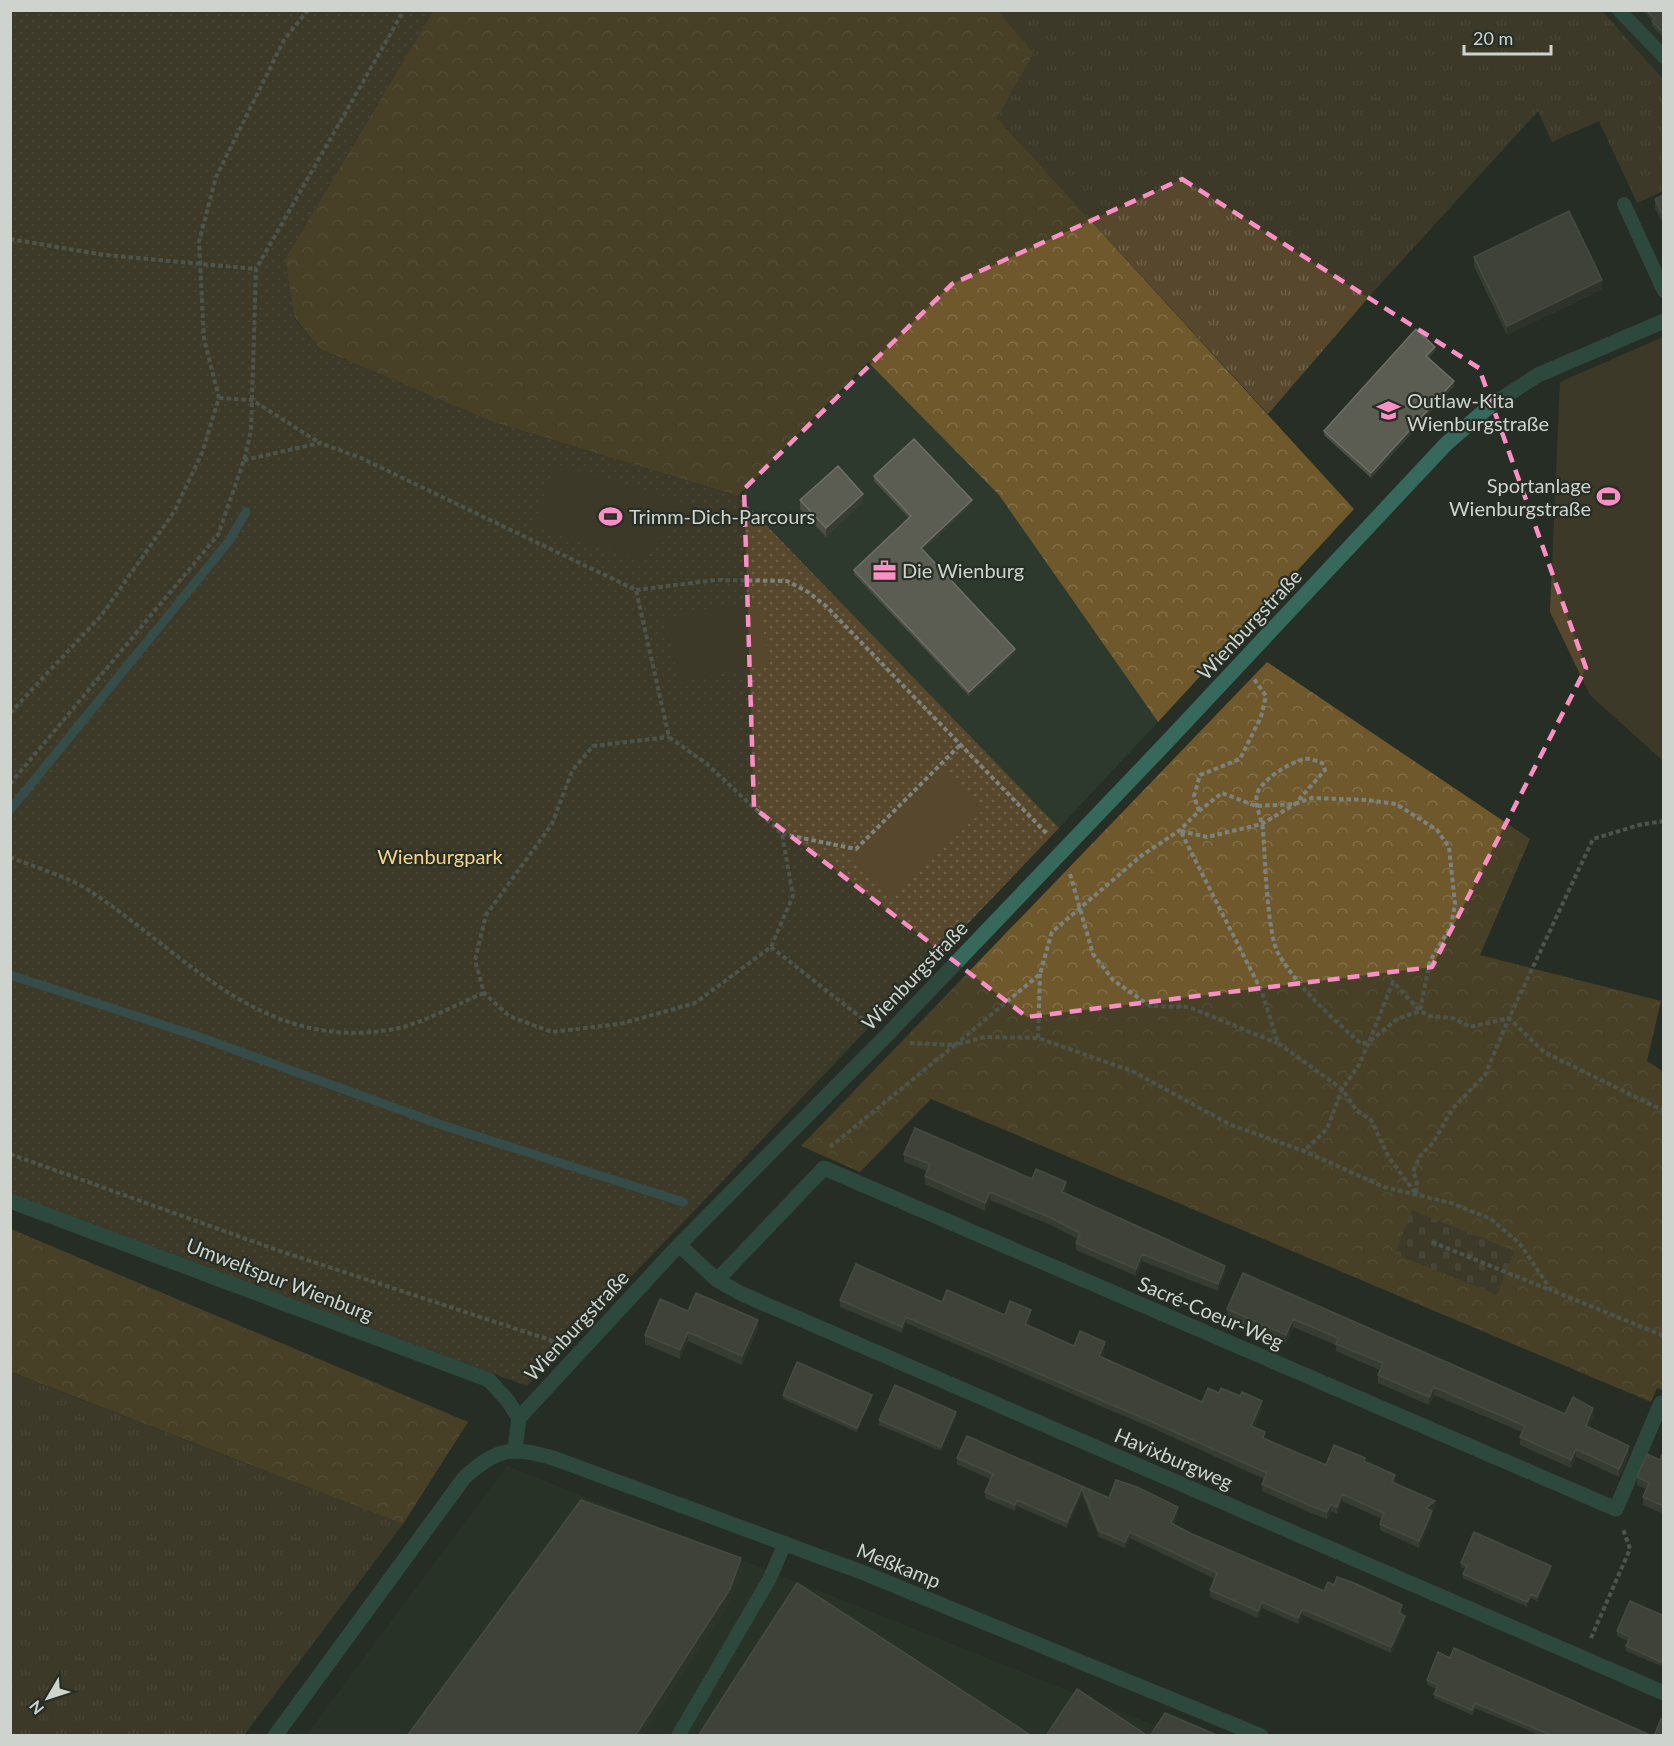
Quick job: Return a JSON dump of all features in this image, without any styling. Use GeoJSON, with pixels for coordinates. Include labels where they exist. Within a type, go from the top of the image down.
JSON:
{"type":"FeatureCollection","features":[{"type":"Feature","properties":{"kind":"street","name":"Wienburgstraße"},"geometry":{"type":"LineString","coordinates":[[519,1418],[679,1245],[885,1037],[1446,444],[1490,406],[1538,375],[1664,321]]}},
{"type":"Feature","properties":{"kind":"street"},"geometry":{"type":"LineString","coordinates":[[717,1280],[824,1168]]}},
{"type":"Feature","properties":{"kind":"street","name":"Sacré-Coeur-Weg"},"geometry":{"type":"LineString","coordinates":[[824,1168],[1616,1509]]}},
{"type":"Feature","properties":{"kind":"street","name":"Umweltspur Wienburg"},"geometry":{"type":"LineString","coordinates":[[10,1201],[489,1380],[508,1401],[519,1418]]}},
{"type":"Feature","properties":{"kind":"street","name":"Havixburgweg"},"geometry":{"type":"LineString","coordinates":[[679,1245],[717,1280],[742,1294],[1664,1693]]}},
{"type":"Feature","properties":{"kind":"street"},"geometry":{"type":"LineString","coordinates":[[1616,1509],[1661,1403],[1664,1404]]}},
{"type":"Feature","properties":{"kind":"street"},"geometry":{"type":"LineString","coordinates":[[275,1736],[464,1478],[496,1453],[515,1449],[519,1418]]}},
{"type":"Feature","properties":{"kind":"street","name":"Meßkamp"},"geometry":{"type":"LineString","coordinates":[[515,1449],[556,1459],[864,1573],[1261,1736]]}},
{"type":"Feature","properties":{"kind":"lane"},"geometry":{"type":"LineString","coordinates":[[1619,10],[1664,57]]}},
{"type":"Feature","properties":{"kind":"lane"},"geometry":{"type":"LineString","coordinates":[[1624,204],[1664,291]]}},
{"type":"Feature","properties":{"kind":"lane"},"geometry":{"type":"LineString","coordinates":[[678,1736],[770,1578],[785,1544]]}},
{"type":"Feature","properties":{"kind":"path"},"geometry":{"type":"LineString","coordinates":[[10,713],[101,616],[174,512],[202,453],[219,398],[204,339],[199,242],[216,177],[284,40],[308,10]]}},
{"type":"Feature","properties":{"kind":"path"},"geometry":{"type":"LineString","coordinates":[[10,784],[218,535],[244,460],[251,431],[256,269],[404,10]]}},
{"type":"Feature","properties":{"kind":"path"},"geometry":{"type":"LineString","coordinates":[[10,239],[105,255],[256,269]]}},
{"type":"Feature","properties":{"kind":"path"},"geometry":{"type":"LineString","coordinates":[[219,398],[252,400],[320,443],[361,458],[636,590],[716,580],[787,581],[808,592],[826,606],[1063,849],[1093,954],[1113,980],[1150,1006],[1189,1007],[1278,1043],[1342,1089],[1357,1112],[1371,1120],[1388,1156],[1416,1194]]}},
{"type":"Feature","properties":{"kind":"path"},"geometry":{"type":"LineString","coordinates":[[244,460],[320,443]]}},
{"type":"Feature","properties":{"kind":"path"},"geometry":{"type":"LineString","coordinates":[[636,590],[669,737],[707,764],[782,834],[856,849],[961,744]]}},
{"type":"Feature","properties":{"kind":"path"},"geometry":{"type":"LineString","coordinates":[[1199,811],[1194,796],[1200,775],[1240,759],[1261,717],[1266,696],[1242,662]]}},
{"type":"Feature","properties":{"kind":"path"},"geometry":{"type":"LineString","coordinates":[[669,737],[593,746],[572,771],[552,824],[486,915],[476,960],[484,993],[509,1016],[552,1032],[620,1024],[695,1003],[771,947],[793,896],[782,834]]}},
{"type":"Feature","properties":{"kind":"path"},"geometry":{"type":"LineString","coordinates":[[1038,1038],[1040,974],[1052,932],[1141,856],[1180,830],[1222,793],[1256,806],[1295,804],[1325,770],[1322,763],[1306,759],[1266,781],[1257,792],[1256,806],[1262,824],[1269,906],[1277,950],[1303,989],[1361,1044],[1369,1042],[1397,1019],[1420,1011]]}},
{"type":"Feature","properties":{"kind":"path"},"geometry":{"type":"LineString","coordinates":[[1180,830],[1207,837],[1262,824],[1295,804],[1312,798],[1367,800],[1396,804],[1437,830],[1449,847],[1455,904],[1451,926],[1430,961],[1420,1011]]}},
{"type":"Feature","properties":{"kind":"path"},"geometry":{"type":"LineString","coordinates":[[1416,1194],[1417,1183],[1413,1171],[1420,1156],[1433,1143],[1453,1108],[1485,1075],[1509,1018],[1593,839],[1639,825],[1664,821]]}},
{"type":"Feature","properties":{"kind":"path"},"geometry":{"type":"LineString","coordinates":[[1180,830],[1262,992],[1278,1043]]}},
{"type":"Feature","properties":{"kind":"path"},"geometry":{"type":"LineString","coordinates":[[10,857],[88,890],[224,992],[295,1026],[349,1034],[398,1029],[484,993]]}},
{"type":"Feature","properties":{"kind":"path"},"geometry":{"type":"LineString","coordinates":[[771,947],[885,1037],[904,1043],[956,1045],[985,1037],[1038,1038],[1132,1071],[1231,1125],[1304,1151],[1384,1187],[1451,1203],[1491,1219],[1521,1244],[1551,1290]]}},
{"type":"Feature","properties":{"kind":"path"},"geometry":{"type":"LineString","coordinates":[[824,1168],[827,1149],[1040,974]]}},
{"type":"Feature","properties":{"kind":"path"},"geometry":{"type":"LineString","coordinates":[[1304,1151],[1328,1129],[1342,1089],[1359,1065],[1393,982],[1420,1011],[1430,1016],[1453,1018],[1470,1027],[1509,1018]]}},
{"type":"Feature","properties":{"kind":"path"},"geometry":{"type":"LineString","coordinates":[[1509,1018],[1544,1052],[1664,1111]]}},
{"type":"Feature","properties":{"kind":"path"},"geometry":{"type":"LineString","coordinates":[[10,1154],[274,1249],[540,1336],[550,1340],[573,1360]]}},
{"type":"Feature","properties":{"kind":"path"},"geometry":{"type":"LineString","coordinates":[[1432,1242],[1664,1336]]}},
{"type":"Feature","properties":{"kind":"path"},"geometry":{"type":"LineString","coordinates":[[1582,1658],[1630,1549],[1616,1509]]}},
{"type":"Feature","properties":{"kind":"highlighted area"},"geometry":{"type":"Polygon","coordinates":[[[1182,179],[1479,368],[1586,668],[1432,967],[1027,1017],[754,808],[744,489],[952,284],[1182,179]]]}},
{"type":"Feature","properties":{"kind":"shaded area"},"geometry":{"type":"Polygon","coordinates":[[[1602,11],[1663,11],[1663,79],[1602,11]]]}},
{"type":"Feature","properties":{"kind":"shaded area"},"geometry":{"type":"Polygon","coordinates":[[[868,361],[999,495],[1158,722],[1059,828],[738,496],[868,361]]]}},
{"type":"Feature","properties":{"kind":"shaded area"},"geometry":{"type":"Polygon","coordinates":[[[507,1466],[1178,1735],[306,1736],[507,1466]]]}},
{"type":"Feature","properties":{"kind":"green space","name":"Wienburgpark"},"geometry":{"type":"Polygon","coordinates":[[[10,11],[433,11],[285,259],[294,318],[320,349],[493,422],[738,496],[1059,828],[527,1386],[11,1194],[10,11]]]}},
{"type":"Feature","properties":{"kind":"green space"},"geometry":{"type":"Polygon","coordinates":[[[433,11],[998,11],[1034,53],[997,118],[1354,509],[1158,722],[999,495],[868,362],[738,496],[493,422],[320,349],[294,317],[285,259],[433,11]]]}},
{"type":"Feature","properties":{"kind":"green space"},"geometry":{"type":"Polygon","coordinates":[[[998,11],[1602,11],[1663,79],[1663,191],[1637,203],[1599,121],[1552,142],[1538,111],[1375,290],[1268,414],[997,118],[1034,53],[998,11]]]}},
{"type":"Feature","properties":{"kind":"green space","name":"Sportanlage Wienburgstraße"},"geometry":{"type":"Polygon","coordinates":[[[1663,337],[1663,761],[1590,695],[1550,612],[1560,382],[1663,337]]]}},
{"type":"Feature","properties":{"kind":"green space","name":"Trimm-Dich-Parcours"},"geometry":{"type":"Polygon","coordinates":[[[554,463],[692,506],[644,561],[536,526],[554,463]]]}},
{"type":"Feature","properties":{"kind":"green space"},"geometry":{"type":"Polygon","coordinates":[[[757,600],[770,664],[679,682],[665,619],[757,600]]]}},
{"type":"Feature","properties":{"kind":"green space"},"geometry":{"type":"Polygon","coordinates":[[[1267,662],[1530,839],[1480,955],[1661,1001],[1647,1061],[1664,1072],[1663,1390],[1657,1388],[1651,1402],[931,1099],[860,1172],[801,1146],[1267,662]]]}},
{"type":"Feature","properties":{"kind":"green space"},"geometry":{"type":"Polygon","coordinates":[[[937,764],[982,811],[891,899],[846,853],[937,764]]]}},
{"type":"Feature","properties":{"kind":"green space"},"geometry":{"type":"Polygon","coordinates":[[[1412,1210],[1514,1251],[1497,1295],[1395,1254],[1412,1210]]]}},
{"type":"Feature","properties":{"kind":"green space"},"geometry":{"type":"Polygon","coordinates":[[[11,1229],[468,1422],[403,1524],[11,1372],[11,1229]]]}},
{"type":"Feature","properties":{"kind":"green space"},"geometry":{"type":"Polygon","coordinates":[[[10,1372],[403,1524],[244,1735],[11,1735],[10,1372]]]}},
{"type":"Feature","properties":{"kind":"building"},"geometry":{"type":"Polygon","coordinates":[[[1646,10],[1664,10],[1664,33],[1652,21],[1655,19],[1646,10]]]}},
{"type":"Feature","properties":{"kind":"building"},"geometry":{"type":"Polygon","coordinates":[[[1664,195],[1664,217],[1655,199],[1664,195]]]}},
{"type":"Feature","properties":{"kind":"building"},"geometry":{"type":"Polygon","coordinates":[[[1569,211],[1602,280],[1507,326],[1474,257],[1569,211]]]}},
{"type":"Feature","properties":{"kind":"building","name":"Outlaw-Kita Wienburgstraße"},"geometry":{"type":"Polygon","coordinates":[[[1416,329],[1435,347],[1426,356],[1454,381],[1371,473],[1324,431],[1416,329]]]}},
{"type":"Feature","properties":{"kind":"building"},"geometry":{"type":"Polygon","coordinates":[[[914,439],[972,500],[921,548],[1015,649],[969,692],[854,570],[911,516],[874,476],[914,439]]]}},
{"type":"Feature","properties":{"kind":"building"},"geometry":{"type":"Polygon","coordinates":[[[838,466],[863,494],[826,528],[800,500],[838,466]]]}},
{"type":"Feature","properties":{"kind":"building"},"geometry":{"type":"Polygon","coordinates":[[[915,1128],[1032,1179],[1036,1169],[1066,1182],[1062,1192],[1225,1266],[1218,1284],[1142,1254],[1136,1269],[1076,1243],[1080,1233],[1051,1218],[990,1192],[985,1203],[925,1176],[930,1164],[904,1154],[915,1128]]]}},
{"type":"Feature","properties":{"kind":"building"},"geometry":{"type":"Polygon","coordinates":[[[856,1264],[942,1302],[947,1290],[1005,1315],[1010,1301],[1031,1310],[1025,1324],[1074,1346],[1080,1331],[1105,1342],[1099,1356],[1202,1402],[1208,1388],[1219,1393],[1221,1388],[1240,1396],[1242,1392],[1262,1401],[1251,1426],[1265,1432],[1263,1438],[1326,1465],[1334,1445],[1365,1458],[1364,1461],[1395,1475],[1392,1482],[1435,1501],[1426,1508],[1432,1511],[1419,1541],[1380,1524],[1384,1513],[1342,1494],[1337,1507],[1331,1504],[1327,1512],[1311,1506],[1262,1484],[1267,1473],[1157,1424],[906,1317],[902,1327],[840,1300],[856,1264]]]}},
{"type":"Feature","properties":{"kind":"building"},"geometry":{"type":"Polygon","coordinates":[[[1243,1273],[1565,1414],[1573,1397],[1593,1408],[1586,1426],[1629,1446],[1619,1469],[1576,1449],[1571,1460],[1520,1437],[1525,1426],[1434,1387],[1429,1397],[1378,1375],[1383,1363],[1336,1344],[1338,1338],[1293,1319],[1286,1335],[1227,1309],[1243,1273]]]}},
{"type":"Feature","properties":{"kind":"building"},"geometry":{"type":"Polygon","coordinates":[[[696,1293],[758,1320],[742,1356],[688,1332],[680,1350],[645,1335],[660,1299],[688,1311],[696,1293]]]}},
{"type":"Feature","properties":{"kind":"building"},"geometry":{"type":"Polygon","coordinates":[[[797,1362],[872,1395],[857,1428],[783,1395],[797,1362]]]}},
{"type":"Feature","properties":{"kind":"building"},"geometry":{"type":"Polygon","coordinates":[[[895,1385],[956,1412],[941,1447],[879,1420],[895,1385]]]}},
{"type":"Feature","properties":{"kind":"building"},"geometry":{"type":"Polygon","coordinates":[[[967,1436],[1109,1498],[1116,1480],[1137,1487],[1178,1507],[1171,1523],[1324,1591],[1328,1582],[1334,1585],[1337,1577],[1402,1605],[1399,1613],[1405,1616],[1391,1647],[1303,1609],[1298,1618],[1262,1602],[1258,1611],[1210,1590],[1217,1573],[1130,1532],[1125,1542],[1099,1531],[1082,1488],[1067,1522],[1017,1500],[1015,1505],[985,1492],[993,1474],[957,1458],[967,1436]]]}},
{"type":"Feature","properties":{"kind":"building"},"geometry":{"type":"Polygon","coordinates":[[[1647,1454],[1660,1460],[1662,1455],[1664,1456],[1664,1506],[1643,1497],[1649,1483],[1637,1477],[1647,1454]]]}},
{"type":"Feature","properties":{"kind":"building"},"geometry":{"type":"Polygon","coordinates":[[[581,1500],[741,1558],[730,1589],[635,1736],[407,1736],[581,1500]]]}},
{"type":"Feature","properties":{"kind":"building"},"geometry":{"type":"Polygon","coordinates":[[[1474,1532],[1551,1566],[1537,1597],[1531,1594],[1527,1602],[1463,1574],[1467,1566],[1461,1563],[1474,1532]]]}},
{"type":"Feature","properties":{"kind":"building"},"geometry":{"type":"Polygon","coordinates":[[[797,1583],[1032,1736],[698,1736],[797,1583]]]}},
{"type":"Feature","properties":{"kind":"building"},"geometry":{"type":"Polygon","coordinates":[[[1630,1601],[1664,1616],[1664,1657],[1661,1662],[1626,1646],[1630,1637],[1617,1631],[1630,1601]]]}},
{"type":"Feature","properties":{"kind":"building"},"geometry":{"type":"Polygon","coordinates":[[[1454,1648],[1652,1736],[1553,1736],[1475,1703],[1472,1710],[1434,1694],[1438,1685],[1427,1680],[1438,1652],[1450,1658],[1454,1648]]]}},
{"type":"Feature","properties":{"kind":"building"},"geometry":{"type":"Polygon","coordinates":[[[1077,1689],[1148,1736],[1046,1736],[1077,1689]]]}},
{"type":"Feature","properties":{"kind":"building"},"geometry":{"type":"Polygon","coordinates":[[[1165,1713],[1219,1736],[1150,1736],[1165,1713]]]}},
{"type":"Feature","properties":{"kind":"building"},"geometry":{"type":"Polygon","coordinates":[[[1661,1719],[1664,1720],[1664,1736],[1654,1736],[1661,1719]]]}},
{"type":"Feature","properties":{"kind":"waterway"},"geometry":{"type":"LineString","coordinates":[[10,810],[229,541],[246,512]]}},
{"type":"Feature","properties":{"kind":"waterway"},"geometry":{"type":"LineString","coordinates":[[10,975],[194,1035],[445,1126],[683,1202]]}},
{"type":"Feature","properties":{"kind":"place","name":"Outlaw-Kita Wienburgstraße"},"geometry":{"type":"Point","coordinates":[1389,411]}},
{"type":"Feature","properties":{"kind":"place","name":"Sportanlage Wienburgstraße"},"geometry":{"type":"Point","coordinates":[1609,497]}},
{"type":"Feature","properties":{"kind":"place","name":"Trimm-Dich-Parcours"},"geometry":{"type":"Point","coordinates":[611,516]}},
{"type":"Feature","properties":{"kind":"place","name":"Die Wienburg"},"geometry":{"type":"Point","coordinates":[884,570]}}]}
